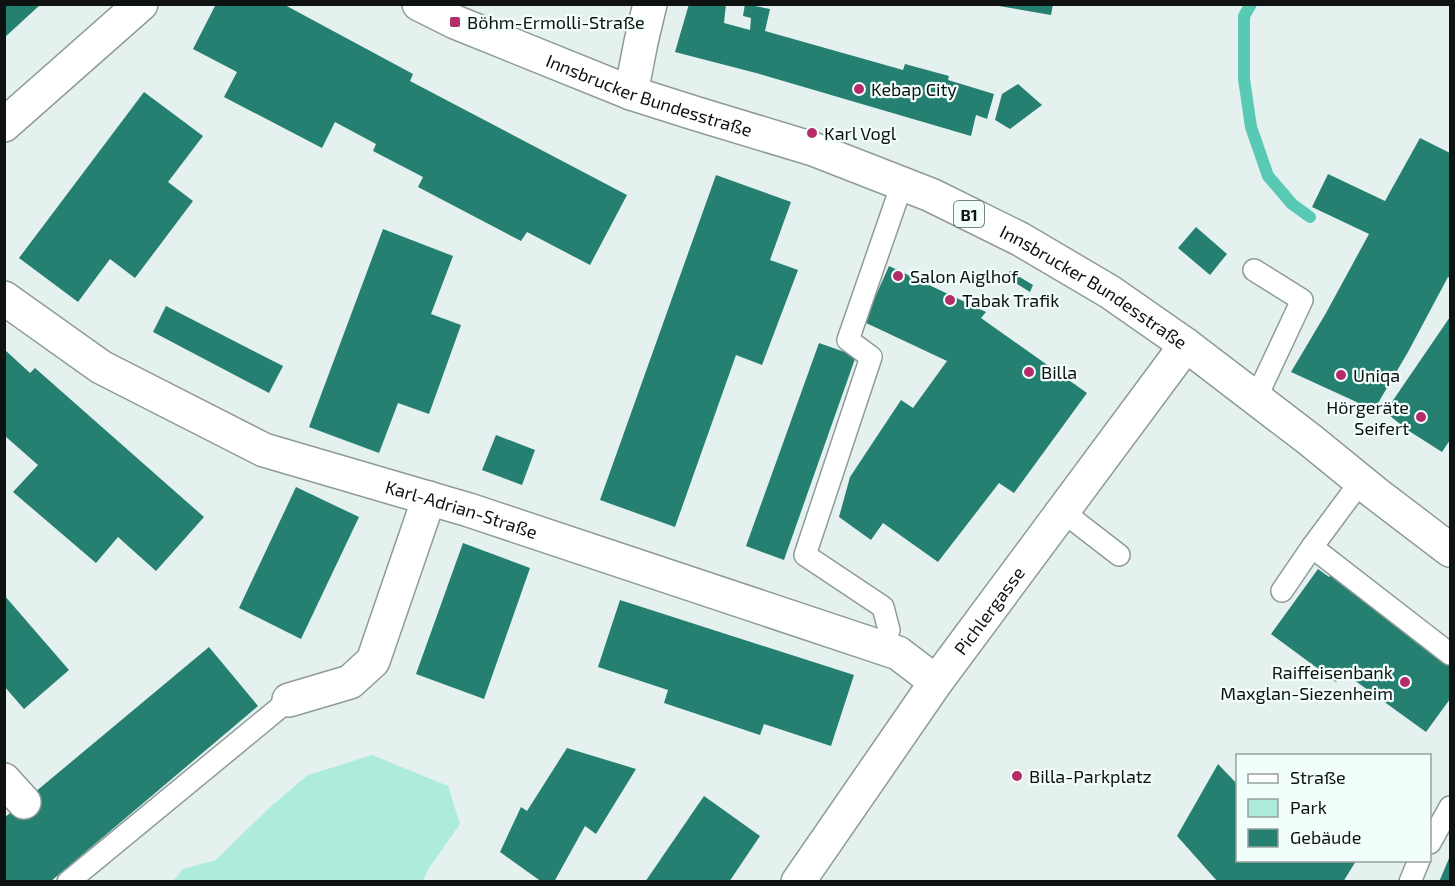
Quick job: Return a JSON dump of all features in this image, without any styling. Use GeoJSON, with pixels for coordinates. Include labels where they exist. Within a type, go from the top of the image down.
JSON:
{"type":"FeatureCollection","features":[{"type":"Feature","properties":{"kind":"street"},"geometry":{"type":"LineString","coordinates":[[4,125],[141,4]]}},
{"type":"Feature","properties":{"kind":"street","name":"Innsbrucker Bundesstraße"},"geometry":{"type":"LineString","coordinates":[[419,4],[455,22],[631,93],[813,149],[930,195],[1020,239],[1110,292],[1186,345],[1309,438],[1450,550]]}},
{"type":"Feature","properties":{"kind":"street"},"geometry":{"type":"LineString","coordinates":[[631,93],[650,4]]}},
{"type":"Feature","properties":{"kind":"street","name":"Karl-Adrian-Straße"},"geometry":{"type":"LineString","coordinates":[[4,298],[101,368],[264,450],[469,510],[898,652],[945,687]]}},
{"type":"Feature","properties":{"kind":"street","name":"Pichlergasse"},"geometry":{"type":"LineString","coordinates":[[798,882],[945,687],[1002,608],[1062,511],[1186,345]]}},
{"type":"Feature","properties":{"kind":"street"},"geometry":{"type":"LineString","coordinates":[[289,700],[350,682],[373,661],[429,498]]}},
{"type":"Feature","properties":{"kind":"lane"},"geometry":{"type":"LineString","coordinates":[[882,647],[889,630],[883,607],[805,555],[871,357],[848,340],[902,184]]}},
{"type":"Feature","properties":{"kind":"lane"},"geometry":{"type":"LineString","coordinates":[[1254,270],[1302,300],[1256,398]]}},
{"type":"Feature","properties":{"kind":"lane"},"geometry":{"type":"LineString","coordinates":[[1282,591],[1361,481]]}},
{"type":"Feature","properties":{"kind":"lane"},"geometry":{"type":"LineString","coordinates":[[1062,511],[1119,555]]}},
{"type":"Feature","properties":{"kind":"lane"},"geometry":{"type":"LineString","coordinates":[[1312,547],[1450,654]]}},
{"type":"Feature","properties":{"kind":"lane"},"geometry":{"type":"LineString","coordinates":[[74,872],[289,700]]}},
{"type":"Feature","properties":{"kind":"lane"},"geometry":{"type":"LineString","coordinates":[[1431,841],[1450,807]]}},
{"type":"Feature","properties":{"kind":"lane"},"geometry":{"type":"LineString","coordinates":[[1410,882],[1419,862]]}},
{"type":"Feature","properties":{"kind":"green space"},"geometry":{"type":"Polygon","coordinates":[[[372,755],[448,786],[460,824],[429,868],[423,881],[173,881],[183,869],[216,860],[269,808],[308,775],[372,755]]]}},
{"type":"Feature","properties":{"kind":"building"},"geometry":{"type":"Polygon","coordinates":[[[4,4],[41,4],[4,38],[4,4]]]}},
{"type":"Feature","properties":{"kind":"building"},"geometry":{"type":"Polygon","coordinates":[[[216,4],[283,4],[413,74],[410,81],[627,195],[590,265],[527,232],[521,241],[418,187],[423,177],[373,151],[376,144],[335,122],[322,148],[224,97],[237,72],[193,49],[216,4]]]}},
{"type":"Feature","properties":{"kind":"building"},"geometry":{"type":"Polygon","coordinates":[[[689,4],[726,4],[724,23],[750,30],[751,18],[743,16],[745,4],[770,9],[765,31],[903,70],[905,64],[949,76],[948,80],[994,94],[987,119],[976,115],[971,136],[756,73],[675,52],[689,4]]]}},
{"type":"Feature","properties":{"kind":"building"},"geometry":{"type":"Polygon","coordinates":[[[999,4],[1053,4],[1051,15],[999,6],[999,4]]]}},
{"type":"Feature","properties":{"kind":"building"},"geometry":{"type":"Polygon","coordinates":[[[1018,84],[1042,105],[1010,129],[995,120],[1002,94],[1018,84]]]}},
{"type":"Feature","properties":{"kind":"building"},"geometry":{"type":"Polygon","coordinates":[[[144,92],[203,136],[168,182],[193,201],[135,278],[110,259],[78,302],[19,258],[144,92]]]}},
{"type":"Feature","properties":{"kind":"building"},"geometry":{"type":"Polygon","coordinates":[[[1420,138],[1450,153],[1450,278],[1448,277],[1374,410],[1291,372],[1369,234],[1312,207],[1328,174],[1385,201],[1420,138]]]}},
{"type":"Feature","properties":{"kind":"building"},"geometry":{"type":"Polygon","coordinates":[[[716,175],[791,202],[770,260],[798,270],[762,365],[736,355],[675,527],[600,500],[716,175]]]}},
{"type":"Feature","properties":{"kind":"building"},"geometry":{"type":"Polygon","coordinates":[[[1196,227],[1227,254],[1210,275],[1178,248],[1196,227]]]}},
{"type":"Feature","properties":{"kind":"building"},"geometry":{"type":"Polygon","coordinates":[[[383,229],[453,256],[431,314],[461,325],[429,414],[398,403],[379,453],[309,427],[383,229]]]}},
{"type":"Feature","properties":{"kind":"building"},"geometry":{"type":"Polygon","coordinates":[[[889,266],[986,312],[981,318],[1087,393],[1014,493],[999,483],[938,562],[883,523],[871,540],[839,517],[850,477],[901,400],[913,408],[947,361],[864,322],[889,266]]]}},
{"type":"Feature","properties":{"kind":"building"},"geometry":{"type":"Polygon","coordinates":[[[1010,271],[1033,285],[1030,292],[1006,277],[1010,271]]]}},
{"type":"Feature","properties":{"kind":"building"},"geometry":{"type":"Polygon","coordinates":[[[166,306],[283,366],[269,393],[153,332],[166,306]]]}},
{"type":"Feature","properties":{"kind":"building"},"geometry":{"type":"Polygon","coordinates":[[[1450,317],[1450,440],[1442,452],[1385,412],[1450,317]]]}},
{"type":"Feature","properties":{"kind":"building"},"geometry":{"type":"Polygon","coordinates":[[[819,343],[856,356],[784,560],[746,546],[819,343]]]}},
{"type":"Feature","properties":{"kind":"building"},"geometry":{"type":"Polygon","coordinates":[[[5,350],[30,373],[35,368],[204,517],[156,571],[118,537],[96,563],[13,492],[38,465],[5,436],[5,350]]]}},
{"type":"Feature","properties":{"kind":"building"},"geometry":{"type":"Polygon","coordinates":[[[496,435],[535,450],[522,485],[482,470],[496,435]]]}},
{"type":"Feature","properties":{"kind":"building"},"geometry":{"type":"Polygon","coordinates":[[[296,487],[359,517],[301,639],[239,608],[296,487]]]}},
{"type":"Feature","properties":{"kind":"building"},"geometry":{"type":"Polygon","coordinates":[[[463,543],[530,568],[484,699],[416,674],[463,543]]]}},
{"type":"Feature","properties":{"kind":"building"},"geometry":{"type":"Polygon","coordinates":[[[1318,569],[1329,577],[1334,571],[1450,658],[1450,699],[1426,732],[1343,672],[1336,682],[1271,634],[1318,569]]]}},
{"type":"Feature","properties":{"kind":"building"},"geometry":{"type":"Polygon","coordinates":[[[4,595],[69,670],[24,709],[4,686],[4,595]]]}},
{"type":"Feature","properties":{"kind":"building"},"geometry":{"type":"Polygon","coordinates":[[[620,600],[854,675],[831,746],[764,724],[760,735],[664,703],[668,690],[598,667],[620,600]]]}},
{"type":"Feature","properties":{"kind":"building"},"geometry":{"type":"Polygon","coordinates":[[[209,647],[258,706],[50,882],[4,882],[4,818],[209,647]]]}},
{"type":"Feature","properties":{"kind":"building"},"geometry":{"type":"Polygon","coordinates":[[[567,748],[636,769],[596,834],[585,826],[554,882],[542,882],[500,852],[521,807],[527,811],[567,748]]]}},
{"type":"Feature","properties":{"kind":"building"},"geometry":{"type":"Polygon","coordinates":[[[1218,764],[1236,783],[1236,862],[1355,862],[1343,882],[1218,882],[1177,836],[1218,764]]]}},
{"type":"Feature","properties":{"kind":"building"},"geometry":{"type":"Polygon","coordinates":[[[704,796],[760,836],[729,882],[645,882],[704,796]]]}},
{"type":"Feature","properties":{"kind":"building"},"geometry":{"type":"Polygon","coordinates":[[[1450,856],[1450,882],[1439,882],[1450,856]]]}},
{"type":"Feature","properties":{"kind":"waterway"},"geometry":{"type":"LineString","coordinates":[[1251,4],[1244,16],[1244,79],[1251,127],[1268,176],[1292,204],[1310,217]]}},
{"type":"Feature","properties":{"kind":"place","name":"Böhm-Ermolli-Straße"},"geometry":{"type":"Point","coordinates":[455,22]}},
{"type":"Feature","properties":{"kind":"place","name":"Kebap City"},"geometry":{"type":"Point","coordinates":[859,89]}},
{"type":"Feature","properties":{"kind":"place","name":"Karl Vogl"},"geometry":{"type":"Point","coordinates":[812,133]}},
{"type":"Feature","properties":{"kind":"place","name":"Salon Aiglhof"},"geometry":{"type":"Point","coordinates":[898,276]}},
{"type":"Feature","properties":{"kind":"place","name":"Tabak Trafik"},"geometry":{"type":"Point","coordinates":[950,300]}},
{"type":"Feature","properties":{"kind":"place","name":"Billa"},"geometry":{"type":"Point","coordinates":[1029,372]}},
{"type":"Feature","properties":{"kind":"place","name":"Uniqa"},"geometry":{"type":"Point","coordinates":[1341,375]}},
{"type":"Feature","properties":{"kind":"place","name":"Hörgeräte Seifert"},"geometry":{"type":"Point","coordinates":[1421,417]}},
{"type":"Feature","properties":{"kind":"place","name":"Raiffeisenbank Maxglan-Siezenheim"},"geometry":{"type":"Point","coordinates":[1405,682]}},
{"type":"Feature","properties":{"kind":"place","name":"Billa-Parkplatz"},"geometry":{"type":"Point","coordinates":[1017,776]}}]}
